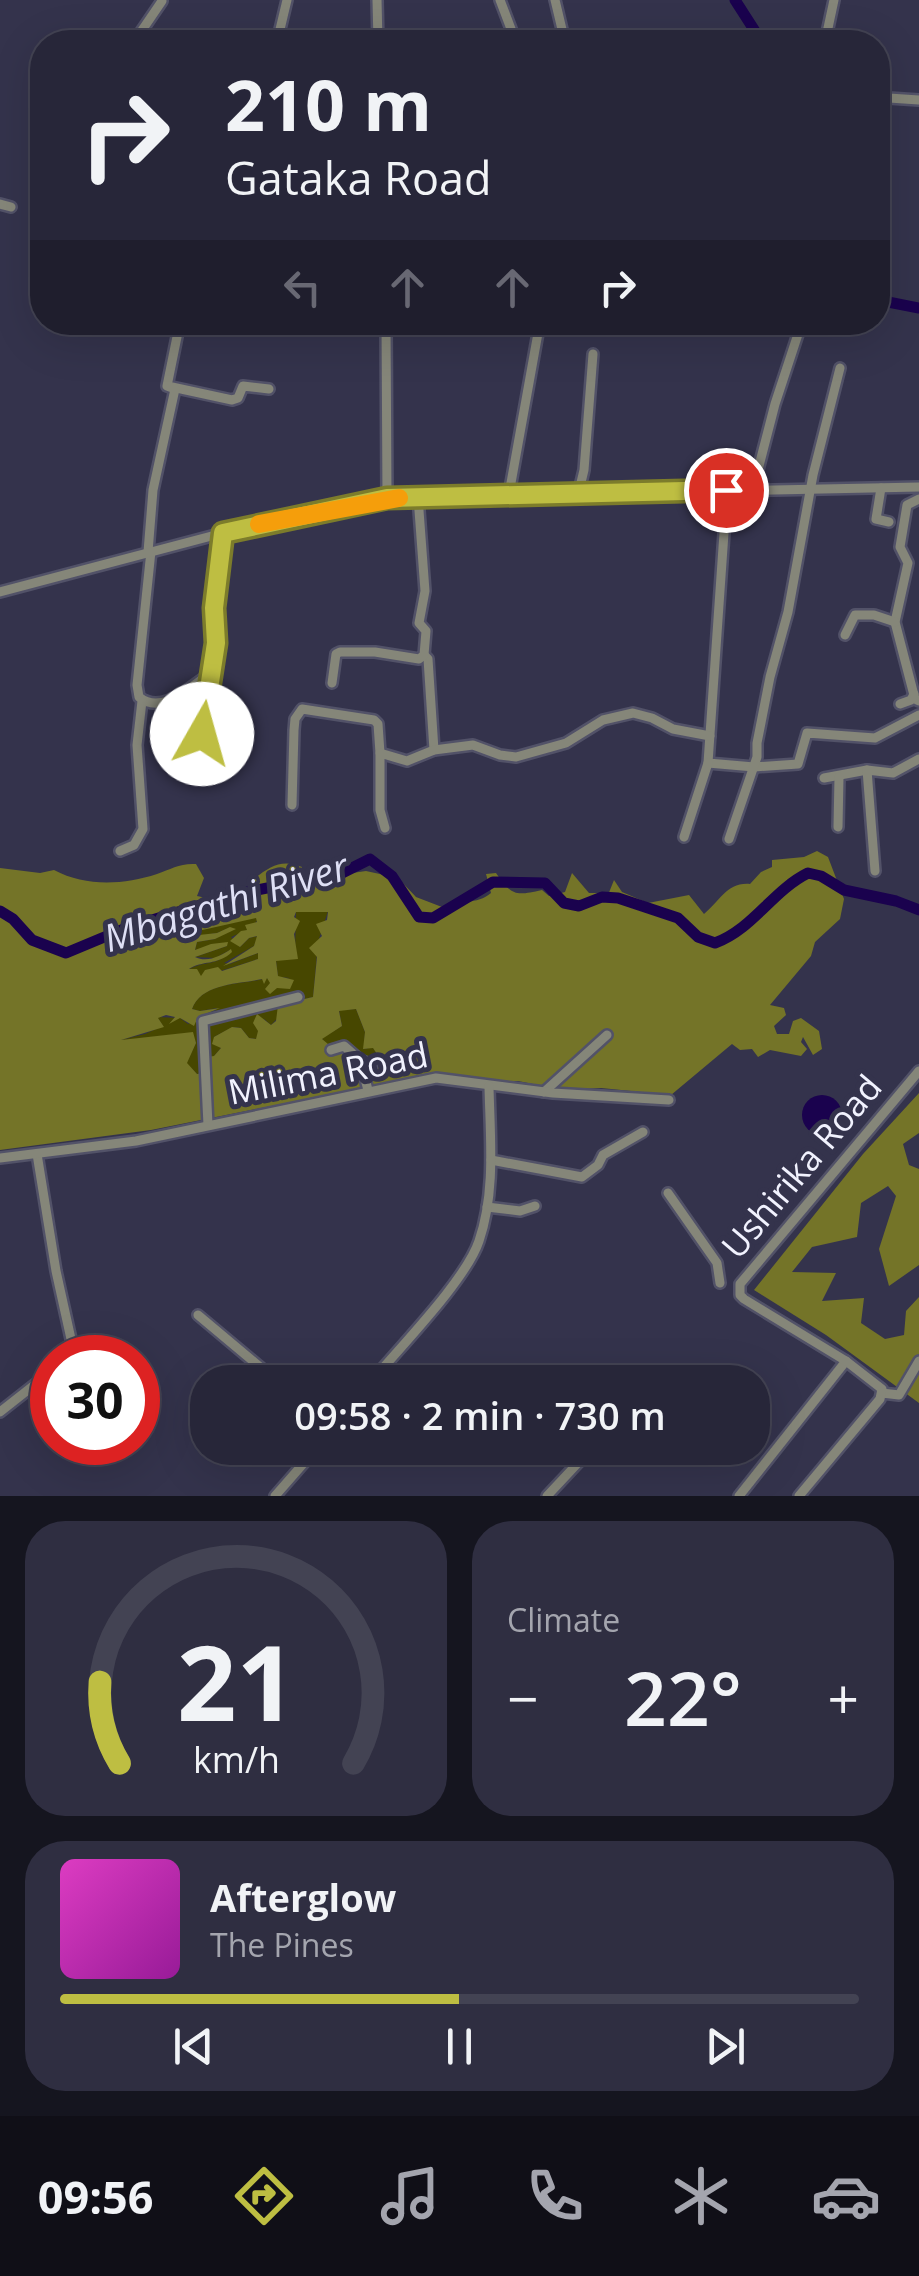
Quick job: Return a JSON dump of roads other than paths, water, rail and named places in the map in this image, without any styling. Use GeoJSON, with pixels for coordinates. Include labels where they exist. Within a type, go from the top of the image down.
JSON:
{"type":"FeatureCollection","features":[{"type":"Feature","properties":{"kind":"street"},"geometry":{"type":"LineString","coordinates":[[279,30],[287,0]]}},
{"type":"Feature","properties":{"kind":"street"},"geometry":{"type":"LineString","coordinates":[[377,0],[378,30]]}},
{"type":"Feature","properties":{"kind":"street"},"geometry":{"type":"LineString","coordinates":[[500,0],[511,30]]}},
{"type":"Feature","properties":{"kind":"street"},"geometry":{"type":"LineString","coordinates":[[555,0],[562,30]]}},
{"type":"Feature","properties":{"kind":"street"},"geometry":{"type":"LineString","coordinates":[[827,30],[834,0]]}},
{"type":"Feature","properties":{"kind":"street"},"geometry":{"type":"LineString","coordinates":[[142,30],[162,1]]}},
{"type":"Feature","properties":{"kind":"street"},"geometry":{"type":"LineString","coordinates":[[890,96],[919,100]]}},
{"type":"Feature","properties":{"kind":"street"},"geometry":{"type":"LineString","coordinates":[[167,386],[177,335]]}},
{"type":"Feature","properties":{"kind":"street"},"geometry":{"type":"LineString","coordinates":[[386,335],[387,498]]}},
{"type":"Feature","properties":{"kind":"street"},"geometry":{"type":"LineString","coordinates":[[509,494],[538,335]]}},
{"type":"Feature","properties":{"kind":"street"},"geometry":{"type":"LineString","coordinates":[[752,489],[798,335]]}},
{"type":"Feature","properties":{"kind":"street"},"geometry":{"type":"LineString","coordinates":[[578,495],[584,470],[592,354]]}},
{"type":"Feature","properties":{"kind":"street"},"geometry":{"type":"LineString","coordinates":[[729,839],[754,767],[770,677],[788,612],[811,488],[840,368]]}},
{"type":"Feature","properties":{"kind":"street"},"geometry":{"type":"LineString","coordinates":[[167,386],[232,400],[238,398],[243,386],[269,389]]}},
{"type":"Feature","properties":{"kind":"street"},"geometry":{"type":"LineString","coordinates":[[120,852],[138,840],[143,829],[138,745],[142,701],[136,691],[153,490],[175,389],[167,386]]}},
{"type":"Feature","properties":{"kind":"street"},"geometry":{"type":"LineString","coordinates":[[0,592],[223,533],[387,498],[919,487]]}},
{"type":"Feature","properties":{"kind":"street"},"geometry":{"type":"LineString","coordinates":[[881,488],[876,519],[889,522]]}},
{"type":"Feature","properties":{"kind":"street"},"geometry":{"type":"LineString","coordinates":[[684,837],[708,763],[726,490]]}},
{"type":"Feature","properties":{"kind":"street"},"geometry":{"type":"LineString","coordinates":[[418,497],[425,591],[419,623],[426,631],[424,656]]}},
{"type":"Feature","properties":{"kind":"street"},"geometry":{"type":"LineString","coordinates":[[900,704],[914,696],[896,622],[908,563],[900,547],[908,505],[919,499]]}},
{"type":"Feature","properties":{"kind":"street"},"geometry":{"type":"LineString","coordinates":[[202,734],[223,533]]}},
{"type":"Feature","properties":{"kind":"street"},"geometry":{"type":"LineString","coordinates":[[845,635],[855,616],[874,615],[896,622]]}},
{"type":"Feature","properties":{"kind":"street"},"geometry":{"type":"LineString","coordinates":[[332,684],[336,654],[340,652],[375,652],[419,659],[424,656]]}},
{"type":"Feature","properties":{"kind":"street"},"geometry":{"type":"LineString","coordinates":[[424,656],[428,659],[434,750]]}},
{"type":"Feature","properties":{"kind":"street"},"geometry":{"type":"LineString","coordinates":[[142,701],[166,702],[211,672]]}},
{"type":"Feature","properties":{"kind":"street"},"geometry":{"type":"LineString","coordinates":[[910,682],[915,699],[919,700]]}},
{"type":"Feature","properties":{"kind":"street"},"geometry":{"type":"LineString","coordinates":[[292,805],[297,713],[302,710],[374,720],[378,724],[380,753],[380,810],[386,828]]}},
{"type":"Feature","properties":{"kind":"street"},"geometry":{"type":"LineString","coordinates":[[380,753],[407,761],[434,750],[473,745],[516,757],[566,744],[603,720],[633,713],[673,729],[710,736]]}},
{"type":"Feature","properties":{"kind":"street"},"geometry":{"type":"LineString","coordinates":[[708,763],[754,767],[800,763],[806,733],[875,738],[919,715]]}},
{"type":"Feature","properties":{"kind":"street"},"geometry":{"type":"LineString","coordinates":[[824,778],[867,770],[889,774],[904,770],[919,758]]}},
{"type":"Feature","properties":{"kind":"street"},"geometry":{"type":"LineString","coordinates":[[867,770],[875,871]]}},
{"type":"Feature","properties":{"kind":"street"},"geometry":{"type":"LineString","coordinates":[[838,827],[839,777]]}},
{"type":"Feature","properties":{"kind":"street"},"geometry":{"type":"LineString","coordinates":[[208,1125],[203,1020],[298,997]]}},
{"type":"Feature","properties":{"kind":"street"},"geometry":{"type":"LineString","coordinates":[[544,1092],[607,1036]]}},
{"type":"Feature","properties":{"kind":"street"},"geometry":{"type":"LineString","coordinates":[[331,1050],[344,1046],[372,1065],[366,1078],[368,1090]]}},
{"type":"Feature","properties":{"kind":"street","name":"Ushirika Road"},"geometry":{"type":"LineString","coordinates":[[882,1393],[879,1384],[846,1360],[744,1299],[740,1284],[919,1072]]}},
{"type":"Feature","properties":{"kind":"street","name":"Milima Road"},"geometry":{"type":"LineString","coordinates":[[0,1158],[136,1141],[436,1078],[544,1092],[669,1100]]}},
{"type":"Feature","properties":{"kind":"street"},"geometry":{"type":"LineString","coordinates":[[385,1365],[472,1257],[487,1207],[491,1160],[489,1086]]}},
{"type":"Feature","properties":{"kind":"street"},"geometry":{"type":"LineString","coordinates":[[491,1160],[582,1177],[598,1164],[602,1155],[642,1132]]}},
{"type":"Feature","properties":{"kind":"street"},"geometry":{"type":"LineString","coordinates":[[38,1154],[69,1335]]}},
{"type":"Feature","properties":{"kind":"street"},"geometry":{"type":"LineString","coordinates":[[668,1193],[717,1263],[720,1283]]}},
{"type":"Feature","properties":{"kind":"street"},"geometry":{"type":"LineString","coordinates":[[487,1207],[520,1211],[535,1206]]}},
{"type":"Feature","properties":{"kind":"street"},"geometry":{"type":"LineString","coordinates":[[198,1315],[258,1365]]}},
{"type":"Feature","properties":{"kind":"street"},"geometry":{"type":"LineString","coordinates":[[739,1496],[846,1360]]}},
{"type":"Feature","properties":{"kind":"street"},"geometry":{"type":"LineString","coordinates":[[799,1496],[882,1393],[899,1395],[919,1361]]}},
{"type":"Feature","properties":{"kind":"street"},"geometry":{"type":"LineString","coordinates":[[0,1412],[30,1389]]}},
{"type":"Feature","properties":{"kind":"street"},"geometry":{"type":"LineString","coordinates":[[275,1496],[301,1465]]}},
{"type":"Feature","properties":{"kind":"street"},"geometry":{"type":"LineString","coordinates":[[547,1496],[576,1465]]}},
{"type":"Feature","properties":{"kind":"waterway"},"geometry":{"type":"LineString","coordinates":[[735,0],[754,30]]}},
{"type":"Feature","properties":{"kind":"waterway"},"geometry":{"type":"LineString","coordinates":[[890,302],[919,308]]}},
{"type":"Feature","properties":{"kind":"waterway","name":"Mbagathi River"},"geometry":{"type":"LineString","coordinates":[[0,911],[32,940],[66,953],[126,928],[237,894],[342,873],[370,859],[392,876],[419,917],[433,918],[493,882],[545,883],[564,903],[579,906],[602,897],[618,898],[678,918],[698,937],[715,943],[740,929],[808,873],[844,890],[919,910]]}}]}
